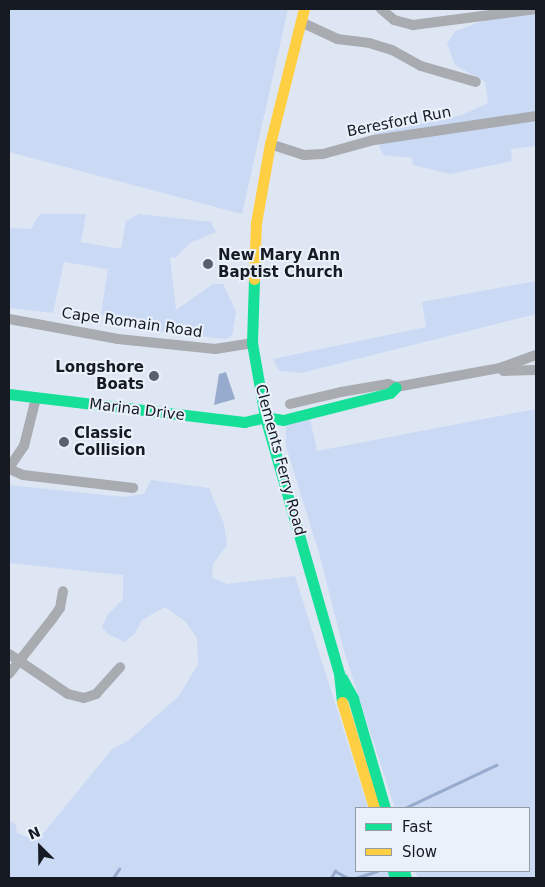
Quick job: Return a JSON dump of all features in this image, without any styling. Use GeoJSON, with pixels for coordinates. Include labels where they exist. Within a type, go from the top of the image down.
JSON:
{"type":"FeatureCollection","features":[{"type":"Feature","properties":{"kind":"main road","name":"Clements Ferry Road"},"geometry":{"type":"LineString","coordinates":[[304,9],[270,144],[256,223],[252,343],[265,417],[339,673],[342,702],[374,807]]}},
{"type":"Feature","properties":{"kind":"main road","name":"Marina Drive"},"geometry":{"type":"LineString","coordinates":[[9,397],[36,398],[244,422],[265,417],[283,420],[390,392],[396,387]]}},
{"type":"Feature","properties":{"kind":"main road","name":"Clements Ferry Road"},"geometry":{"type":"LineString","coordinates":[[339,673],[353,698],[385,807]]}},
{"type":"Feature","properties":{"kind":"street"},"geometry":{"type":"LineString","coordinates":[[381,9],[394,20],[413,25],[536,9]]}},
{"type":"Feature","properties":{"kind":"street"},"geometry":{"type":"LineString","coordinates":[[301,22],[337,39],[376,45],[421,66],[476,82]]}},
{"type":"Feature","properties":{"kind":"street","name":"Beresford Run"},"geometry":{"type":"LineString","coordinates":[[270,144],[304,155],[323,154],[374,140],[536,116]]}},
{"type":"Feature","properties":{"kind":"street","name":"Cape Romain Road"},"geometry":{"type":"LineString","coordinates":[[9,319],[118,339],[215,349],[252,343]]}},
{"type":"Feature","properties":{"kind":"street"},"geometry":{"type":"LineString","coordinates":[[290,404],[388,384],[396,387],[500,368],[536,355]]}},
{"type":"Feature","properties":{"kind":"street"},"geometry":{"type":"LineString","coordinates":[[500,368],[504,370],[536,370]]}},
{"type":"Feature","properties":{"kind":"street"},"geometry":{"type":"LineString","coordinates":[[36,398],[24,446],[9,468],[23,475],[133,488]]}},
{"type":"Feature","properties":{"kind":"street"},"geometry":{"type":"LineString","coordinates":[[9,674],[60,608],[62,591]]}},
{"type":"Feature","properties":{"kind":"street"},"geometry":{"type":"LineString","coordinates":[[9,654],[68,694],[84,698],[96,694],[120,667]]}},
{"type":"Feature","properties":{"kind":"shaded area"},"geometry":{"type":"Polygon","coordinates":[[[9,9],[288,9],[242,214],[9,152],[9,9]]]}},
{"type":"Feature","properties":{"kind":"shaded area"},"geometry":{"type":"Polygon","coordinates":[[[525,11],[536,14],[536,146],[511,149],[512,161],[450,174],[413,165],[412,158],[383,155],[374,133],[462,115],[488,103],[485,82],[455,65],[447,44],[454,32],[500,14],[525,11]]]}},
{"type":"Feature","properties":{"kind":"shaded area"},"geometry":{"type":"Polygon","coordinates":[[[40,214],[86,214],[81,242],[121,249],[126,221],[139,214],[211,222],[216,232],[190,243],[175,258],[170,257],[176,310],[213,284],[223,284],[236,312],[232,336],[225,339],[127,328],[101,314],[108,269],[64,262],[53,313],[9,308],[9,228],[31,229],[40,214]]]}},
{"type":"Feature","properties":{"kind":"shaded area"},"geometry":{"type":"Polygon","coordinates":[[[536,281],[536,314],[301,373],[279,371],[273,359],[426,327],[422,302],[536,281]]]}},
{"type":"Feature","properties":{"kind":"shaded area"},"geometry":{"type":"Polygon","coordinates":[[[226,372],[235,399],[214,405],[219,374],[226,372]]]}},
{"type":"Feature","properties":{"kind":"shaded area"},"geometry":{"type":"Polygon","coordinates":[[[536,409],[536,878],[418,878],[415,872],[530,872],[530,807],[395,807],[344,651],[319,553],[286,446],[286,425],[310,419],[317,451],[536,409]]]}},
{"type":"Feature","properties":{"kind":"shaded area"},"geometry":{"type":"Polygon","coordinates":[[[151,480],[209,488],[224,524],[227,545],[213,564],[212,577],[227,584],[295,576],[368,807],[355,807],[355,872],[388,872],[391,878],[9,878],[9,820],[16,825],[17,833],[37,841],[112,749],[129,740],[179,696],[198,664],[197,638],[185,621],[165,607],[142,620],[135,633],[125,642],[108,634],[102,627],[108,614],[123,599],[123,575],[9,563],[9,485],[123,497],[144,494],[151,480]]]}},
{"type":"Feature","properties":{"kind":"waterway"},"geometry":{"type":"LineString","coordinates":[[407,807],[496,765]]}},
{"type":"Feature","properties":{"kind":"waterway"},"geometry":{"type":"LineString","coordinates":[[113,878],[119,869]]}},
{"type":"Feature","properties":{"kind":"waterway"},"geometry":{"type":"LineString","coordinates":[[331,878],[335,871],[348,878]]}},
{"type":"Feature","properties":{"kind":"waterway"},"geometry":{"type":"LineString","coordinates":[[356,878],[374,872]]}},
{"type":"Feature","properties":{"kind":"traffic: fast"},"geometry":{"type":"LineString","coordinates":[[254,279],[252,343],[265,417],[339,673],[342,702]]}},
{"type":"Feature","properties":{"kind":"traffic: fast"},"geometry":{"type":"LineString","coordinates":[[9,394],[244,422],[265,417],[283,420],[390,393],[396,387]]}},
{"type":"Feature","properties":{"kind":"traffic: fast"},"geometry":{"type":"LineString","coordinates":[[342,678],[353,698],[385,807]]}},
{"type":"Feature","properties":{"kind":"traffic: fast"},"geometry":{"type":"LineString","coordinates":[[393,872],[395,878]]}},
{"type":"Feature","properties":{"kind":"traffic: fast"},"geometry":{"type":"LineString","coordinates":[[404,872],[406,878]]}},
{"type":"Feature","properties":{"kind":"traffic: slow"},"geometry":{"type":"LineString","coordinates":[[254,279],[256,223],[270,144],[304,9]]}},
{"type":"Feature","properties":{"kind":"traffic: slow"},"geometry":{"type":"LineString","coordinates":[[342,702],[374,807]]}},
{"type":"Feature","properties":{"kind":"place","name":"New Mary Ann Baptist Church"},"geometry":{"type":"Point","coordinates":[208,264]}},
{"type":"Feature","properties":{"kind":"place","name":"Longshore Boats"},"geometry":{"type":"Point","coordinates":[154,376]}},
{"type":"Feature","properties":{"kind":"place","name":"Classic Collision"},"geometry":{"type":"Point","coordinates":[64,442]}}]}
